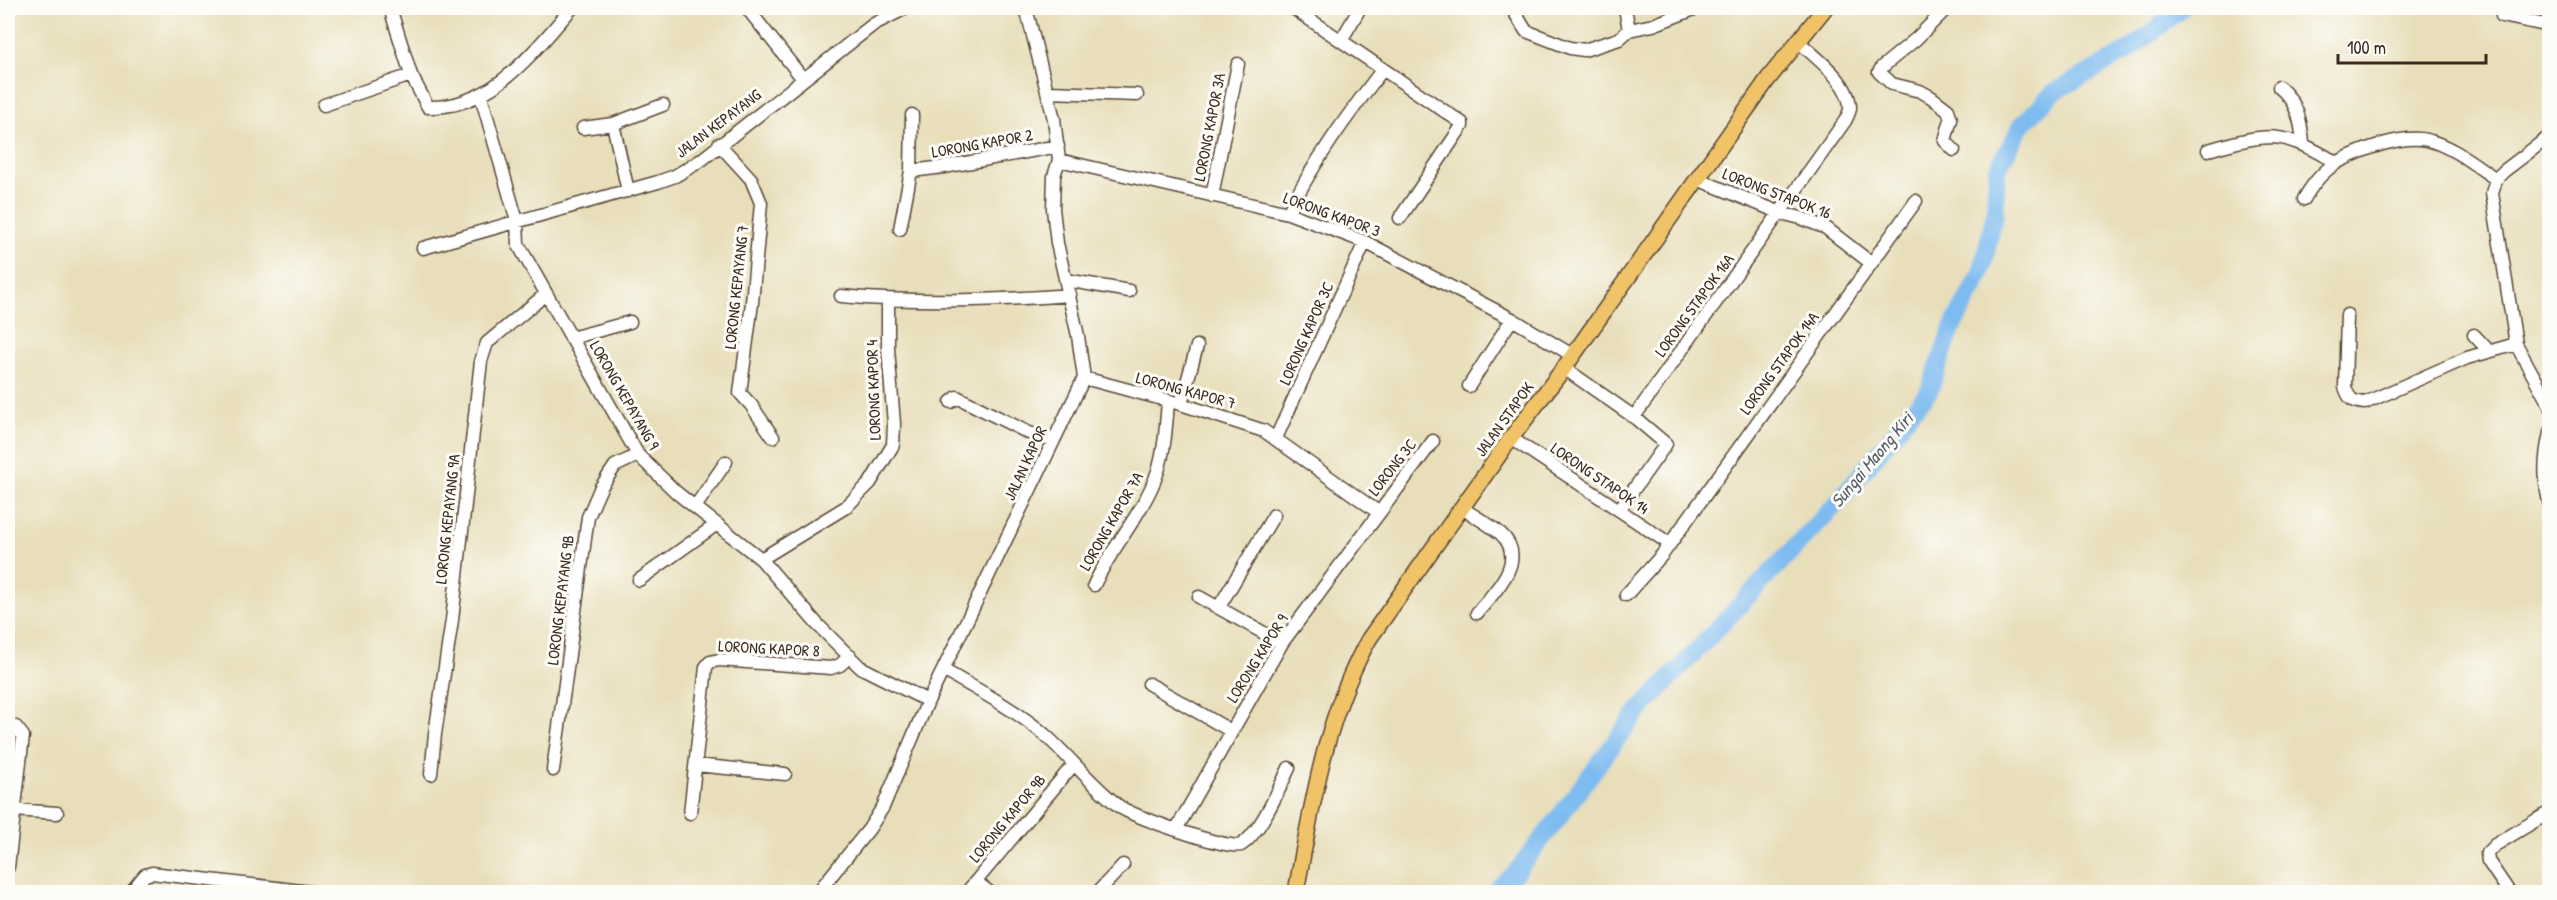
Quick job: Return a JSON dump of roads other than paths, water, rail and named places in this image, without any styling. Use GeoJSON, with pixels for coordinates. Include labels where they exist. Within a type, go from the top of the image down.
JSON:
{"type":"FeatureCollection","features":[{"type":"Feature","properties":{"kind":"main road","name":"JALAN STAPOK"},"geometry":{"type":"LineString","coordinates":[[1296,892],[1314,789],[1329,734],[1359,656],[1391,606],[1564,368],[1768,79],[1825,8]]}},
{"type":"Feature","properties":{"kind":"street"},"geometry":{"type":"LineString","coordinates":[[390,8],[411,75],[428,107],[438,107],[481,96],[501,82],[532,53],[572,8]]}},
{"type":"Feature","properties":{"kind":"street"},"geometry":{"type":"LineString","coordinates":[[747,8],[803,79]]}},
{"type":"Feature","properties":{"kind":"street","name":"JALAN KEPAYANG"},"geometry":{"type":"LineString","coordinates":[[423,248],[675,176],[700,161],[874,24],[906,8]]}},
{"type":"Feature","properties":{"kind":"street"},"geometry":{"type":"LineString","coordinates":[[1026,8],[1048,92],[1058,146],[1059,160],[1054,176],[1053,209],[1057,243],[1070,295],[1084,378]]}},
{"type":"Feature","properties":{"kind":"street"},"geometry":{"type":"LineString","coordinates":[[1293,8],[1459,119],[1462,126],[1400,218]]}},
{"type":"Feature","properties":{"kind":"street"},"geometry":{"type":"LineString","coordinates":[[1342,39],[1360,8]]}},
{"type":"Feature","properties":{"kind":"street"},"geometry":{"type":"LineString","coordinates":[[1512,8],[1526,31],[1576,50],[1584,50],[1619,39],[1629,30],[1653,25],[1697,8]]}},
{"type":"Feature","properties":{"kind":"street"},"geometry":{"type":"LineString","coordinates":[[1625,8],[1629,30]]}},
{"type":"Feature","properties":{"kind":"street"},"geometry":{"type":"LineString","coordinates":[[1947,8],[1916,39],[1882,66],[1880,72],[1892,84],[1920,91],[1948,110],[1951,119],[1945,141],[1954,150]]}},
{"type":"Feature","properties":{"kind":"street"},"geometry":{"type":"LineString","coordinates":[[2502,16],[2550,26]]}},
{"type":"Feature","properties":{"kind":"street","name":"LORONG STAPOK 16A"},"geometry":{"type":"LineString","coordinates":[[1634,417],[1845,121],[1850,108],[1846,92],[1836,78],[1799,42]]}},
{"type":"Feature","properties":{"kind":"street","name":"LORONG KAPOR 3A"},"geometry":{"type":"LineString","coordinates":[[1212,196],[1238,64]]}},
{"type":"Feature","properties":{"kind":"street"},"geometry":{"type":"LineString","coordinates":[[1288,213],[1328,141],[1383,69]]}},
{"type":"Feature","properties":{"kind":"street"},"geometry":{"type":"LineString","coordinates":[[324,105],[411,75]]}},
{"type":"Feature","properties":{"kind":"street"},"geometry":{"type":"LineString","coordinates":[[2280,87],[2291,97],[2296,109],[2301,124],[2303,143]]}},
{"type":"Feature","properties":{"kind":"street"},"geometry":{"type":"LineString","coordinates":[[1048,92],[1137,95]]}},
{"type":"Feature","properties":{"kind":"street","name":"LORONG KEPAYANG 9"},"geometry":{"type":"LineString","coordinates":[[481,96],[517,221],[518,244],[638,455],[656,474],[695,507],[761,559],[817,624],[850,656]]}},
{"type":"Feature","properties":{"kind":"street"},"geometry":{"type":"LineString","coordinates":[[583,128],[613,124],[663,105]]}},
{"type":"Feature","properties":{"kind":"street"},"geometry":{"type":"LineString","coordinates":[[900,229],[911,171],[912,115]]}},
{"type":"Feature","properties":{"kind":"street"},"geometry":{"type":"LineString","coordinates":[[613,124],[628,191]]}},
{"type":"Feature","properties":{"kind":"street"},"geometry":{"type":"LineString","coordinates":[[2550,136],[2496,179],[2492,193],[2516,344],[2550,406]]}},
{"type":"Feature","properties":{"kind":"street"},"geometry":{"type":"LineString","coordinates":[[2208,150],[2260,138],[2285,137],[2303,143],[2337,162]]}},
{"type":"Feature","properties":{"kind":"street"},"geometry":{"type":"LineString","coordinates":[[2304,199],[2317,180],[2337,162],[2388,142],[2405,138],[2428,140],[2454,152],[2496,179]]}},
{"type":"Feature","properties":{"kind":"street","name":"LORONG KEPAYANG 7"},"geometry":{"type":"LineString","coordinates":[[719,144],[751,179],[761,203],[752,303],[740,393],[751,405],[772,437]]}},
{"type":"Feature","properties":{"kind":"street","name":"LORONG KAPOR 2"},"geometry":{"type":"LineString","coordinates":[[911,171],[1058,146]]}},
{"type":"Feature","properties":{"kind":"street","name":"LORONG KAPOR 3"},"geometry":{"type":"LineString","coordinates":[[1059,160],[1288,213],[1365,242],[1512,319],[1572,355]]}},
{"type":"Feature","properties":{"kind":"street","name":"LORONG STAPOK 16"},"geometry":{"type":"LineString","coordinates":[[1697,179],[1781,213],[1826,228],[1871,263]]}},
{"type":"Feature","properties":{"kind":"street","name":"LORONG STAPOK 14A"},"geometry":{"type":"LineString","coordinates":[[1626,595],[1654,567],[1916,201]]}},
{"type":"Feature","properties":{"kind":"street","name":"LORONG KAPOR 3C"},"geometry":{"type":"LineString","coordinates":[[1276,438],[1365,242]]}},
{"type":"Feature","properties":{"kind":"street"},"geometry":{"type":"LineString","coordinates":[[1066,280],[1129,291]]}},
{"type":"Feature","properties":{"kind":"street","name":"LORONG KEPAYANG 9A"},"geometry":{"type":"LineString","coordinates":[[431,774],[453,620],[481,361],[488,343],[546,294]]}},
{"type":"Feature","properties":{"kind":"street"},"geometry":{"type":"LineString","coordinates":[[841,296],[888,301],[1015,299],[1070,295]]}},
{"type":"Feature","properties":{"kind":"street","name":"LORONG KAPOR 4"},"geometry":{"type":"LineString","coordinates":[[761,559],[846,507],[870,483],[892,445],[894,424],[888,348],[888,301]]}},
{"type":"Feature","properties":{"kind":"street"},"geometry":{"type":"LineString","coordinates":[[2347,315],[2345,387],[2348,397],[2355,402],[2365,403],[2388,395],[2488,350],[2516,344]]}},
{"type":"Feature","properties":{"kind":"street"},"geometry":{"type":"LineString","coordinates":[[1469,386],[1512,319]]}},
{"type":"Feature","properties":{"kind":"street"},"geometry":{"type":"LineString","coordinates":[[572,338],[630,322]]}},
{"type":"Feature","properties":{"kind":"street"},"geometry":{"type":"LineString","coordinates":[[2474,335],[2488,350]]}},
{"type":"Feature","properties":{"kind":"street","name":"LORONG KAPOR 7A"},"geometry":{"type":"LineString","coordinates":[[1094,585],[1103,566],[1148,495],[1157,473],[1175,403],[1197,346]]}},
{"type":"Feature","properties":{"kind":"street"},"geometry":{"type":"LineString","coordinates":[[1564,368],[1634,417],[1666,444],[1619,510]]}},
{"type":"Feature","properties":{"kind":"street","name":"LORONG KAPOR 7"},"geometry":{"type":"LineString","coordinates":[[1084,378],[1251,425],[1276,438],[1378,512]]}},
{"type":"Feature","properties":{"kind":"street","name":"JALAN KAPOR"},"geometry":{"type":"LineString","coordinates":[[818,892],[869,829],[883,807],[927,701],[1084,378]]}},
{"type":"Feature","properties":{"kind":"street"},"geometry":{"type":"LineString","coordinates":[[951,402],[957,397],[1029,433],[1053,440]]}},
{"type":"Feature","properties":{"kind":"street"},"geometry":{"type":"LineString","coordinates":[[2550,433],[2545,453],[2544,486],[2550,505]]}},
{"type":"Feature","properties":{"kind":"street","name":"LORONG STAPOK 14"},"geometry":{"type":"LineString","coordinates":[[1511,438],[1670,544]]}},
{"type":"Feature","properties":{"kind":"street","name":"LORONG 3C"},"geometry":{"type":"LineString","coordinates":[[1378,512],[1433,441]]}},
{"type":"Feature","properties":{"kind":"street","name":"LORONG KEPAYANG 9B"},"geometry":{"type":"LineString","coordinates":[[553,770],[588,517],[601,487],[615,466],[638,455]]}},
{"type":"Feature","properties":{"kind":"street"},"geometry":{"type":"LineString","coordinates":[[695,507],[726,462]]}},
{"type":"Feature","properties":{"kind":"street"},"geometry":{"type":"LineString","coordinates":[[1462,507],[1502,535],[1510,546],[1512,557],[1510,570],[1478,613]]}},
{"type":"Feature","properties":{"kind":"street","name":"LORONG KAPOR 9"},"geometry":{"type":"LineString","coordinates":[[1177,828],[1282,643],[1378,512]]}},
{"type":"Feature","properties":{"kind":"street"},"geometry":{"type":"LineString","coordinates":[[1219,607],[1274,515]]}},
{"type":"Feature","properties":{"kind":"street"},"geometry":{"type":"LineString","coordinates":[[639,580],[717,524]]}},
{"type":"Feature","properties":{"kind":"street"},"geometry":{"type":"LineString","coordinates":[[1199,597],[1282,643]]}},
{"type":"Feature","properties":{"kind":"street"},"geometry":{"type":"LineString","coordinates":[[850,656],[860,668],[927,701]]}},
{"type":"Feature","properties":{"kind":"street","name":"LORONG KAPOR 8"},"geometry":{"type":"LineString","coordinates":[[690,813],[706,667],[710,662],[719,660],[831,668],[840,665],[850,656]]}},
{"type":"Feature","properties":{"kind":"street"},"geometry":{"type":"LineString","coordinates":[[943,670],[1018,714],[1044,735],[1121,808],[1142,819],[1177,828],[1202,839],[1238,847],[1256,830],[1289,768]]}},
{"type":"Feature","properties":{"kind":"street"},"geometry":{"type":"LineString","coordinates":[[1149,684],[1231,731]]}},
{"type":"Feature","properties":{"kind":"street"},"geometry":{"type":"LineString","coordinates":[[8,726],[16,727],[23,736],[8,867]]}},
{"type":"Feature","properties":{"kind":"street","name":"LORONG KAPOR 9B"},"geometry":{"type":"LineString","coordinates":[[988,892],[976,882],[1074,764]]}},
{"type":"Feature","properties":{"kind":"street"},"geometry":{"type":"LineString","coordinates":[[696,765],[785,774]]}},
{"type":"Feature","properties":{"kind":"street"},"geometry":{"type":"LineString","coordinates":[[14,810],[57,813]]}},
{"type":"Feature","properties":{"kind":"street"},"geometry":{"type":"LineString","coordinates":[[2509,892],[2488,861],[2487,853],[2495,844],[2550,812]]}},
{"type":"Feature","properties":{"kind":"street"},"geometry":{"type":"LineString","coordinates":[[1098,892],[1123,865]]}},
{"type":"Feature","properties":{"kind":"street"},"geometry":{"type":"LineString","coordinates":[[131,892],[145,875],[152,873],[282,891],[310,892]]}},
{"type":"Feature","properties":{"kind":"street"},"geometry":{"type":"LineString","coordinates":[[967,892],[976,882]]}},
{"type":"Feature","properties":{"kind":"waterway","name":"Sungai Maong Kiri"},"geometry":{"type":"LineString","coordinates":[[1495,892],[1515,873],[1636,714],[1839,501],[1929,391],[1953,326],[1981,274],[1995,213],[1997,170],[2022,125],[2053,93],[2131,49],[2182,8]]}}]}
